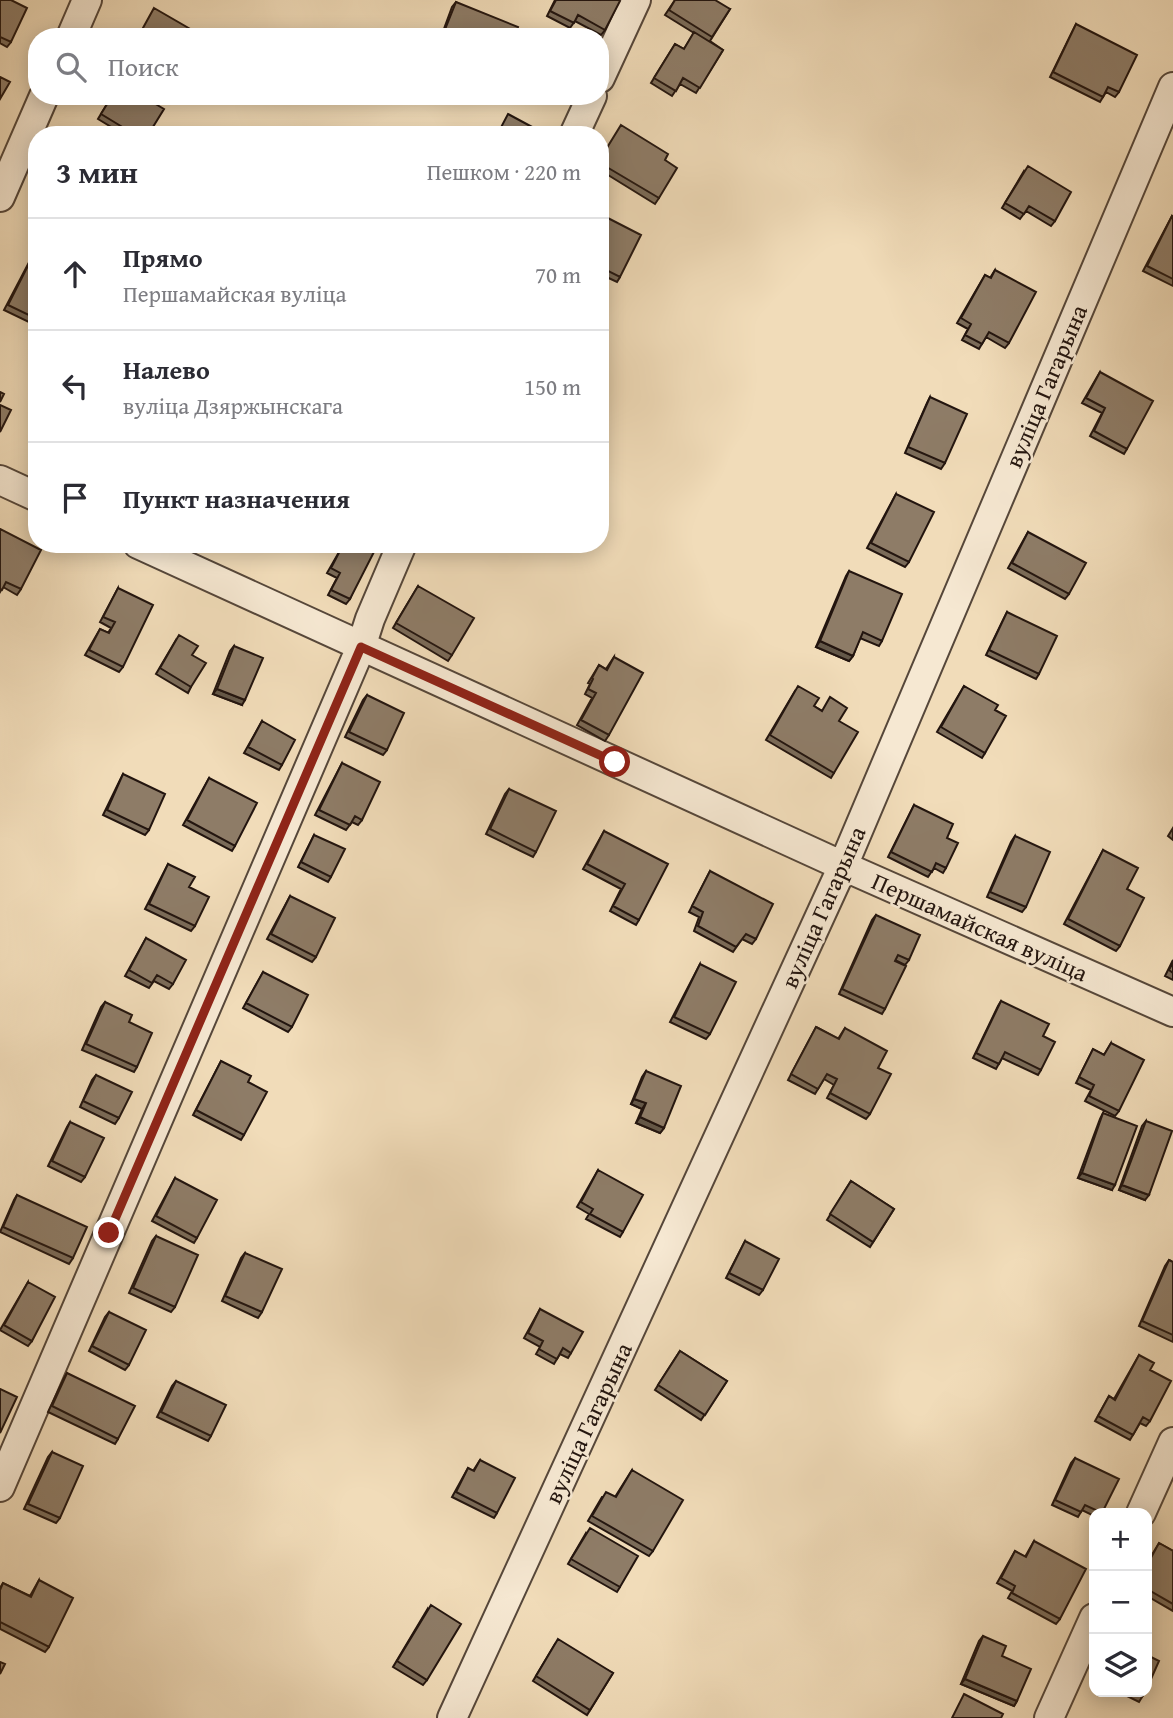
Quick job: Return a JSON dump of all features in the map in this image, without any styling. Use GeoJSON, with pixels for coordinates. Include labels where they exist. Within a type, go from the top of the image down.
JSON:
{"type":"FeatureCollection","features":[{"type":"Feature","properties":{"kind":"street"},"geometry":{"type":"LineString","coordinates":[[75,28],[87,0]]}},
{"type":"Feature","properties":{"kind":"street"},"geometry":{"type":"LineString","coordinates":[[609,58],[636,0]]}},
{"type":"Feature","properties":{"kind":"street","name":"вуліца Гагарына"},"geometry":{"type":"LineString","coordinates":[[452,1718],[843,866],[1173,87]]}},
{"type":"Feature","properties":{"kind":"street"},"geometry":{"type":"LineString","coordinates":[[31,126],[40,105]]}},
{"type":"Feature","properties":{"kind":"street"},"geometry":{"type":"LineString","coordinates":[[578,126],[588,105]]}},
{"type":"Feature","properties":{"kind":"street"},"geometry":{"type":"LineString","coordinates":[[0,197],[28,133]]}},
{"type":"Feature","properties":{"kind":"street"},"geometry":{"type":"LineString","coordinates":[[0,480],[28,493]]}},
{"type":"Feature","properties":{"kind":"street","name":"Першамайская вуліца"},"geometry":{"type":"LineString","coordinates":[[157,553],[843,866],[1173,1013]]}},
{"type":"Feature","properties":{"kind":"street"},"geometry":{"type":"LineString","coordinates":[[0,1487],[361,647],[398,553]]}},
{"type":"Feature","properties":{"kind":"street"},"geometry":{"type":"LineString","coordinates":[[1143,1508],[1173,1442]]}},
{"type":"Feature","properties":{"kind":"street"},"geometry":{"type":"LineString","coordinates":[[1049,1718],[1089,1629]]}},
{"type":"Feature","properties":{"kind":"building"},"geometry":{"type":"Polygon","coordinates":[[[0,0],[11,0],[27,8],[11,42],[0,37],[0,0]]]}},
{"type":"Feature","properties":{"kind":"building"},"geometry":{"type":"Polygon","coordinates":[[[556,0],[620,1],[606,28],[578,15],[574,23],[550,11],[556,0]]]}},
{"type":"Feature","properties":{"kind":"building"},"geometry":{"type":"Polygon","coordinates":[[[675,0],[715,0],[730,9],[712,37],[669,10],[675,0]]]}},
{"type":"Feature","properties":{"kind":"building"},"geometry":{"type":"Polygon","coordinates":[[[456,2],[518,27],[518,28],[446,28],[456,2]]]}},
{"type":"Feature","properties":{"kind":"building"},"geometry":{"type":"Polygon","coordinates":[[[154,8],[188,28],[143,28],[154,8]]]}},
{"type":"Feature","properties":{"kind":"building"},"geometry":{"type":"Polygon","coordinates":[[[1076,24],[1137,55],[1119,92],[1108,87],[1103,97],[1053,72],[1076,24]]]}},
{"type":"Feature","properties":{"kind":"building"},"geometry":{"type":"Polygon","coordinates":[[[694,32],[723,50],[700,88],[683,78],[676,91],[654,78],[675,44],[684,49],[694,32]]]}},
{"type":"Feature","properties":{"kind":"building"},"geometry":{"type":"Polygon","coordinates":[[[0,77],[10,82],[0,99],[0,77]]]}},
{"type":"Feature","properties":{"kind":"building"},"geometry":{"type":"Polygon","coordinates":[[[106,105],[157,105],[164,109],[154,126],[121,126],[101,114],[106,105]]]}},
{"type":"Feature","properties":{"kind":"building"},"geometry":{"type":"Polygon","coordinates":[[[508,114],[530,126],[502,126],[508,114]]]}},
{"type":"Feature","properties":{"kind":"building"},"geometry":{"type":"Polygon","coordinates":[[[621,125],[668,154],[665,160],[677,168],[659,198],[609,168],[609,144],[621,125]]]}},
{"type":"Feature","properties":{"kind":"building"},"geometry":{"type":"Polygon","coordinates":[[[1028,166],[1071,192],[1055,221],[1029,206],[1024,214],[1005,203],[1028,166]]]}},
{"type":"Feature","properties":{"kind":"building"},"geometry":{"type":"Polygon","coordinates":[[[1173,217],[1173,279],[1147,266],[1173,217]]]}},
{"type":"Feature","properties":{"kind":"building"},"geometry":{"type":"Polygon","coordinates":[[[609,219],[641,235],[620,277],[609,272],[609,219]]]}},
{"type":"Feature","properties":{"kind":"building"},"geometry":{"type":"Polygon","coordinates":[[[28,266],[28,315],[8,305],[28,266]]]}},
{"type":"Feature","properties":{"kind":"building"},"geometry":{"type":"Polygon","coordinates":[[[995,270],[1036,292],[1009,343],[989,332],[982,344],[965,335],[971,324],[961,318],[985,275],[991,278],[995,270]]]}},
{"type":"Feature","properties":{"kind":"building"},"geometry":{"type":"Polygon","coordinates":[[[1100,372],[1153,401],[1127,449],[1094,431],[1105,408],[1086,398],[1100,372]]]}},
{"type":"Feature","properties":{"kind":"building"},"geometry":{"type":"Polygon","coordinates":[[[930,397],[967,414],[945,463],[908,447],[930,397]]]}},
{"type":"Feature","properties":{"kind":"building"},"geometry":{"type":"Polygon","coordinates":[[[0,405],[11,410],[0,432],[0,405]]]}},
{"type":"Feature","properties":{"kind":"building"},"geometry":{"type":"Polygon","coordinates":[[[896,494],[934,512],[909,562],[871,543],[896,494]]]}},
{"type":"Feature","properties":{"kind":"building"},"geometry":{"type":"Polygon","coordinates":[[[0,529],[28,543],[28,553],[39,553],[21,589],[6,582],[2,590],[0,529]]]}},
{"type":"Feature","properties":{"kind":"building"},"geometry":{"type":"Polygon","coordinates":[[[1028,532],[1086,563],[1069,594],[1012,563],[1028,532]]]}},
{"type":"Feature","properties":{"kind":"building"},"geometry":{"type":"Polygon","coordinates":[[[339,553],[373,553],[350,599],[331,590],[340,573],[331,568],[339,553]]]}},
{"type":"Feature","properties":{"kind":"building"},"geometry":{"type":"Polygon","coordinates":[[[849,571],[902,594],[882,641],[863,632],[853,656],[820,641],[849,571]]]}},
{"type":"Feature","properties":{"kind":"building"},"geometry":{"type":"Polygon","coordinates":[[[418,586],[474,618],[452,655],[396,623],[418,586]]]}},
{"type":"Feature","properties":{"kind":"building"},"geometry":{"type":"Polygon","coordinates":[[[118,588],[153,605],[123,667],[89,650],[100,629],[109,633],[115,622],[103,617],[118,588]]]}},
{"type":"Feature","properties":{"kind":"building"},"geometry":{"type":"Polygon","coordinates":[[[1007,612],[1057,636],[1039,674],[989,650],[1007,612]]]}},
{"type":"Feature","properties":{"kind":"building"},"geometry":{"type":"Polygon","coordinates":[[[179,635],[198,646],[192,655],[206,663],[191,687],[160,668],[179,635]]]}},
{"type":"Feature","properties":{"kind":"building"},"geometry":{"type":"Polygon","coordinates":[[[234,646],[263,658],[245,700],[217,689],[234,646]]]}},
{"type":"Feature","properties":{"kind":"building"},"geometry":{"type":"Polygon","coordinates":[[[614,657],[643,673],[609,735],[581,720],[596,693],[588,689],[592,678],[599,665],[607,670],[614,657]]]}},
{"type":"Feature","properties":{"kind":"building"},"geometry":{"type":"Polygon","coordinates":[[[798,686],[819,698],[814,706],[822,711],[830,697],[847,708],[839,721],[858,732],[834,773],[770,735],[798,686]]]}},
{"type":"Feature","properties":{"kind":"building"},"geometry":{"type":"Polygon","coordinates":[[[964,686],[998,705],[995,710],[1006,716],[985,753],[941,727],[964,686]]]}},
{"type":"Feature","properties":{"kind":"building"},"geometry":{"type":"Polygon","coordinates":[[[367,695],[404,713],[387,750],[349,732],[367,695]]]}},
{"type":"Feature","properties":{"kind":"building"},"geometry":{"type":"Polygon","coordinates":[[[262,721],[295,740],[282,765],[248,747],[262,721]]]}},
{"type":"Feature","properties":{"kind":"building"},"geometry":{"type":"Polygon","coordinates":[[[342,763],[380,782],[362,820],[355,816],[350,825],[319,810],[342,763]]]}},
{"type":"Feature","properties":{"kind":"building"},"geometry":{"type":"Polygon","coordinates":[[[123,774],[165,794],[149,830],[107,810],[123,774]]]}},
{"type":"Feature","properties":{"kind":"building"},"geometry":{"type":"Polygon","coordinates":[[[209,778],[257,803],[235,846],[187,820],[209,778]]]}},
{"type":"Feature","properties":{"kind":"building"},"geometry":{"type":"Polygon","coordinates":[[[509,789],[556,811],[536,852],[490,829],[509,789]]]}},
{"type":"Feature","properties":{"kind":"building"},"geometry":{"type":"Polygon","coordinates":[[[914,805],[953,824],[947,838],[958,843],[946,868],[936,863],[932,872],[891,852],[914,805]]]}},
{"type":"Feature","properties":{"kind":"building"},"geometry":{"type":"Polygon","coordinates":[[[604,831],[668,864],[639,920],[613,906],[625,884],[587,864],[604,831]]]}},
{"type":"Feature","properties":{"kind":"building"},"geometry":{"type":"Polygon","coordinates":[[[314,835],[345,849],[331,877],[301,862],[314,835]]]}},
{"type":"Feature","properties":{"kind":"building"},"geometry":{"type":"Polygon","coordinates":[[[1015,836],[1050,852],[1026,907],[990,892],[1015,836]]]}},
{"type":"Feature","properties":{"kind":"building"},"geometry":{"type":"Polygon","coordinates":[[[1103,850],[1138,868],[1127,889],[1144,898],[1120,946],[1068,919],[1103,850]]]}},
{"type":"Feature","properties":{"kind":"building"},"geometry":{"type":"Polygon","coordinates":[[[168,864],[195,877],[189,887],[209,897],[195,926],[149,904],[168,864]]]}},
{"type":"Feature","properties":{"kind":"building"},"geometry":{"type":"Polygon","coordinates":[[[710,871],[773,904],[756,939],[746,934],[736,947],[698,926],[703,912],[692,906],[710,871]]]}},
{"type":"Feature","properties":{"kind":"building"},"geometry":{"type":"Polygon","coordinates":[[[290,896],[335,918],[316,957],[271,934],[290,896]]]}},
{"type":"Feature","properties":{"kind":"building"},"geometry":{"type":"Polygon","coordinates":[[[876,915],[920,935],[909,960],[898,955],[895,961],[906,966],[885,1009],[842,989],[876,915]]]}},
{"type":"Feature","properties":{"kind":"building"},"geometry":{"type":"Polygon","coordinates":[[[146,938],[186,960],[173,984],[157,975],[152,983],[129,970],[146,938]]]}},
{"type":"Feature","properties":{"kind":"building"},"geometry":{"type":"Polygon","coordinates":[[[700,964],[736,982],[710,1034],[674,1017],[700,964]]]}},
{"type":"Feature","properties":{"kind":"building"},"geometry":{"type":"Polygon","coordinates":[[[263,972],[308,995],[292,1027],[246,1003],[263,972]]]}},
{"type":"Feature","properties":{"kind":"building"},"geometry":{"type":"Polygon","coordinates":[[[1001,1001],[1049,1024],[1043,1036],[1055,1042],[1041,1070],[1005,1052],[999,1064],[976,1053],[1001,1001]]]}},
{"type":"Feature","properties":{"kind":"building"},"geometry":{"type":"Polygon","coordinates":[[[105,1002],[132,1015],[129,1022],[152,1033],[137,1067],[86,1044],[105,1002]]]}},
{"type":"Feature","properties":{"kind":"building"},"geometry":{"type":"Polygon","coordinates":[[[816,1027],[839,1039],[845,1028],[887,1051],[878,1068],[891,1074],[870,1114],[830,1093],[837,1079],[827,1074],[818,1089],[791,1074],[816,1027]]]}},
{"type":"Feature","properties":{"kind":"building"},"geometry":{"type":"Polygon","coordinates":[[[1111,1043],[1144,1060],[1119,1111],[1089,1096],[1094,1085],[1079,1077],[1093,1049],[1104,1055],[1111,1043]]]}},
{"type":"Feature","properties":{"kind":"building"},"geometry":{"type":"Polygon","coordinates":[[[221,1061],[251,1076],[248,1082],[267,1092],[244,1135],[196,1110],[221,1061]]]}},
{"type":"Feature","properties":{"kind":"building"},"geometry":{"type":"Polygon","coordinates":[[[646,1071],[681,1086],[664,1128],[640,1117],[646,1103],[634,1099],[646,1071]]]}},
{"type":"Feature","properties":{"kind":"building"},"geometry":{"type":"Polygon","coordinates":[[[96,1075],[132,1092],[119,1118],[83,1101],[96,1075]]]}},
{"type":"Feature","properties":{"kind":"building"},"geometry":{"type":"Polygon","coordinates":[[[1103,1113],[1137,1126],[1115,1185],[1082,1173],[1103,1113]]]}},
{"type":"Feature","properties":{"kind":"building"},"geometry":{"type":"Polygon","coordinates":[[[1146,1121],[1172,1131],[1149,1195],[1122,1185],[1146,1121]]]}},
{"type":"Feature","properties":{"kind":"building"},"geometry":{"type":"Polygon","coordinates":[[[70,1122],[104,1138],[85,1177],[52,1161],[70,1122]]]}},
{"type":"Feature","properties":{"kind":"building"},"geometry":{"type":"Polygon","coordinates":[[[598,1170],[643,1195],[623,1232],[590,1214],[593,1209],[581,1202],[598,1170]]]}},
{"type":"Feature","properties":{"kind":"building"},"geometry":{"type":"Polygon","coordinates":[[[175,1178],[217,1200],[197,1238],[156,1216],[175,1178]]]}},
{"type":"Feature","properties":{"kind":"building"},"geometry":{"type":"Polygon","coordinates":[[[851,1181],[894,1209],[873,1242],[830,1214],[851,1181]]]}},
{"type":"Feature","properties":{"kind":"building"},"geometry":{"type":"Polygon","coordinates":[[[17,1195],[87,1227],[73,1258],[3,1227],[17,1195]]]}},
{"type":"Feature","properties":{"kind":"building"},"geometry":{"type":"Polygon","coordinates":[[[156,1236],[198,1255],[175,1307],[133,1288],[156,1236]]]}},
{"type":"Feature","properties":{"kind":"building"},"geometry":{"type":"Polygon","coordinates":[[[745,1241],[779,1259],[763,1290],[729,1273],[745,1241]]]}},
{"type":"Feature","properties":{"kind":"building"},"geometry":{"type":"Polygon","coordinates":[[[245,1253],[282,1269],[262,1312],[225,1296],[245,1253]]]}},
{"type":"Feature","properties":{"kind":"building"},"geometry":{"type":"Polygon","coordinates":[[[1169,1260],[1173,1262],[1173,1335],[1142,1321],[1169,1260]]]}},
{"type":"Feature","properties":{"kind":"building"},"geometry":{"type":"Polygon","coordinates":[[[28,1282],[55,1297],[32,1341],[4,1325],[28,1282]]]}},
{"type":"Feature","properties":{"kind":"building"},"geometry":{"type":"Polygon","coordinates":[[[540,1309],[583,1332],[571,1353],[563,1348],[557,1359],[539,1349],[543,1341],[528,1333],[540,1309]]]}},
{"type":"Feature","properties":{"kind":"building"},"geometry":{"type":"Polygon","coordinates":[[[109,1312],[146,1330],[129,1365],[92,1346],[109,1312]]]}},
{"type":"Feature","properties":{"kind":"building"},"geometry":{"type":"Polygon","coordinates":[[[680,1351],[727,1381],[705,1415],[658,1385],[680,1351]]]}},
{"type":"Feature","properties":{"kind":"building"},"geometry":{"type":"Polygon","coordinates":[[[1139,1355],[1154,1363],[1150,1370],[1171,1381],[1150,1421],[1143,1417],[1133,1435],[1098,1416],[1109,1396],[1115,1400],[1139,1355]]]}},
{"type":"Feature","properties":{"kind":"building"},"geometry":{"type":"Polygon","coordinates":[[[67,1373],[135,1406],[118,1439],[52,1406],[67,1373]]]}},
{"type":"Feature","properties":{"kind":"building"},"geometry":{"type":"Polygon","coordinates":[[[176,1381],[226,1405],[211,1436],[161,1412],[176,1381]]]}},
{"type":"Feature","properties":{"kind":"building"},"geometry":{"type":"Polygon","coordinates":[[[0,1389],[17,1397],[0,1433],[0,1389]]]}},
{"type":"Feature","properties":{"kind":"building"},"geometry":{"type":"Polygon","coordinates":[[[52,1452],[83,1466],[60,1518],[28,1504],[52,1452]]]}},
{"type":"Feature","properties":{"kind":"building"},"geometry":{"type":"Polygon","coordinates":[[[1075,1458],[1119,1479],[1104,1508],[1085,1505],[1081,1512],[1055,1500],[1075,1458]]]}},
{"type":"Feature","properties":{"kind":"building"},"geometry":{"type":"Polygon","coordinates":[[[480,1460],[515,1478],[497,1513],[456,1492],[468,1468],[474,1471],[480,1460]]]}},
{"type":"Feature","properties":{"kind":"building"},"geometry":{"type":"Polygon","coordinates":[[[632,1470],[683,1500],[653,1551],[592,1516],[606,1492],[616,1497],[632,1470]]]}},
{"type":"Feature","properties":{"kind":"building"},"geometry":{"type":"Polygon","coordinates":[[[590,1528],[638,1556],[620,1587],[571,1559],[590,1528]]]}},
{"type":"Feature","properties":{"kind":"building"},"geometry":{"type":"Polygon","coordinates":[[[1034,1541],[1086,1569],[1060,1619],[1012,1593],[1015,1586],[1001,1578],[1015,1551],[1026,1557],[1034,1541]]]}},
{"type":"Feature","properties":{"kind":"building"},"geometry":{"type":"Polygon","coordinates":[[[1159,1543],[1173,1551],[1173,1604],[1152,1592],[1152,1556],[1159,1543]]]}},
{"type":"Feature","properties":{"kind":"building"},"geometry":{"type":"Polygon","coordinates":[[[39,1580],[73,1598],[49,1647],[0,1622],[0,1590],[3,1583],[31,1597],[39,1580]]]}},
{"type":"Feature","properties":{"kind":"building"},"geometry":{"type":"Polygon","coordinates":[[[431,1605],[461,1624],[427,1680],[397,1661],[431,1605]]]}},
{"type":"Feature","properties":{"kind":"building"},"geometry":{"type":"Polygon","coordinates":[[[983,1636],[1006,1646],[1002,1656],[1031,1669],[1017,1701],[965,1679],[983,1636]]]}},
{"type":"Feature","properties":{"kind":"building"},"geometry":{"type":"Polygon","coordinates":[[[558,1639],[613,1673],[590,1710],[536,1676],[558,1639]]]}},
{"type":"Feature","properties":{"kind":"building"},"geometry":{"type":"Polygon","coordinates":[[[1152,1658],[1159,1661],[1152,1677],[1152,1658]]]}},
{"type":"Feature","properties":{"kind":"building"},"geometry":{"type":"Polygon","coordinates":[[[964,1694],[1003,1714],[1001,1718],[952,1718],[964,1694]]]}},
{"type":"Feature","properties":{"kind":"route"},"geometry":{"type":"LineString","coordinates":[[109,1233],[361,647],[615,762]]}}]}
